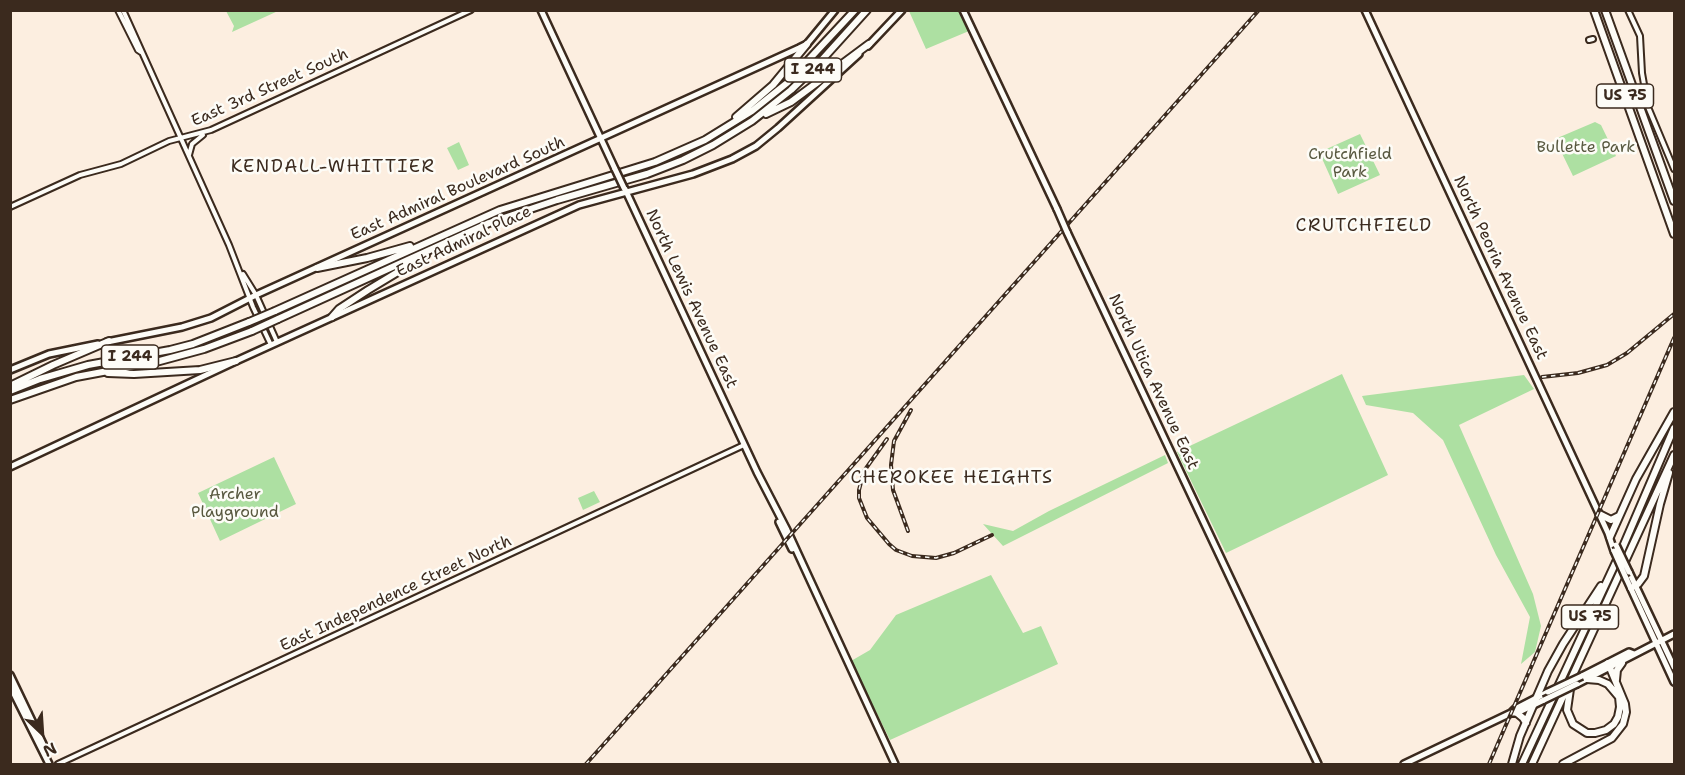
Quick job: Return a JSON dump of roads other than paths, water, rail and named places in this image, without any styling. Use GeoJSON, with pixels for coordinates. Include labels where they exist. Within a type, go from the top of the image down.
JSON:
{"type":"FeatureCollection","features":[{"type":"Feature","properties":{"kind":"highway","name":"I 244"},"geometry":{"type":"LineString","coordinates":[[10,388],[79,367],[193,344],[275,311],[428,241],[517,204],[655,162],[717,133],[752,111],[787,83],[855,10]]}},
{"type":"Feature","properties":{"kind":"highway","name":"I 244"},"geometry":{"type":"LineString","coordinates":[[10,400],[58,382],[204,349],[252,331],[447,242],[532,208],[668,166],[713,145],[752,121],[804,79],[867,10]]}},
{"type":"Feature","properties":{"kind":"highway","name":"US 75"},"geometry":{"type":"LineString","coordinates":[[1594,10],[1674,234]]}},
{"type":"Feature","properties":{"kind":"highway","name":"US 75"},"geometry":{"type":"LineString","coordinates":[[1605,10],[1674,201]]}},
{"type":"Feature","properties":{"kind":"highway"},"geometry":{"type":"LineString","coordinates":[[717,133],[767,92],[807,44]]}},
{"type":"Feature","properties":{"kind":"highway"},"geometry":{"type":"LineString","coordinates":[[752,121],[791,102],[869,44]]}},
{"type":"Feature","properties":{"kind":"highway"},"geometry":{"type":"LineString","coordinates":[[317,268],[367,258],[428,241]]}},
{"type":"Feature","properties":{"kind":"highway"},"geometry":{"type":"LineString","coordinates":[[332,317],[339,309],[368,290],[447,242]]}},
{"type":"Feature","properties":{"kind":"highway"},"geometry":{"type":"LineString","coordinates":[[10,388],[53,365],[109,341]]}},
{"type":"Feature","properties":{"kind":"highway"},"geometry":{"type":"LineString","coordinates":[[95,373],[134,375],[200,370],[236,361]]}},
{"type":"Feature","properties":{"kind":"highway"},"geometry":{"type":"LineString","coordinates":[[1610,537],[1641,469],[1674,412]]}},
{"type":"Feature","properties":{"kind":"highway","name":"US 75"},"geometry":{"type":"LineString","coordinates":[[1522,765],[1616,561],[1674,428]]}},
{"type":"Feature","properties":{"kind":"highway"},"geometry":{"type":"LineString","coordinates":[[1633,587],[1644,576],[1674,455]]}},
{"type":"Feature","properties":{"kind":"highway","name":"US 75"},"geometry":{"type":"LineString","coordinates":[[1532,765],[1581,676],[1674,455]]}},
{"type":"Feature","properties":{"kind":"highway"},"geometry":{"type":"LineString","coordinates":[[1599,514],[1611,520],[1620,516]]}},
{"type":"Feature","properties":{"kind":"highway"},"geometry":{"type":"LineString","coordinates":[[1512,765],[1516,747],[1556,656],[1616,561]]}},
{"type":"Feature","properties":{"kind":"highway"},"geometry":{"type":"LineString","coordinates":[[1616,680],[1617,670],[1622,663]]}},
{"type":"Feature","properties":{"kind":"highway"},"geometry":{"type":"LineString","coordinates":[[1563,765],[1608,741],[1621,727],[1626,708],[1609,666]]}},
{"type":"Feature","properties":{"kind":"highway"},"geometry":{"type":"LineString","coordinates":[[1581,676],[1608,684],[1616,691],[1620,700],[1620,710],[1616,721],[1599,733],[1583,731],[1576,727],[1569,718],[1567,701],[1581,676]]}},
{"type":"Feature","properties":{"kind":"highway"},"geometry":{"type":"LineString","coordinates":[[1514,713],[1523,718],[1526,723]]}},
{"type":"Feature","properties":{"kind":"main road","name":"North Lewis Avenue East"},"geometry":{"type":"LineString","coordinates":[[541,10],[895,765]]}},
{"type":"Feature","properties":{"kind":"main road","name":"East Admiral Boulevard South"},"geometry":{"type":"LineString","coordinates":[[10,370],[42,356],[192,325],[211,318],[807,44],[835,10]]}},
{"type":"Feature","properties":{"kind":"main road","name":"East Admiral Place"},"geometry":{"type":"LineString","coordinates":[[10,467],[579,205],[625,190],[706,170],[750,150],[778,129],[902,10]]}},
{"type":"Feature","properties":{"kind":"main road","name":"North Utica Avenue East"},"geometry":{"type":"LineString","coordinates":[[963,10],[1318,765]]}},
{"type":"Feature","properties":{"kind":"main road","name":"North Peoria Avenue East"},"geometry":{"type":"LineString","coordinates":[[1365,10],[1627,575],[1674,668]]}},
{"type":"Feature","properties":{"kind":"main road"},"geometry":{"type":"LineString","coordinates":[[1514,713],[1515,709],[1548,692],[1581,676],[1622,663],[1634,654],[1674,634]]}},
{"type":"Feature","properties":{"kind":"main road","name":"North Peoria Avenue East"},"geometry":{"type":"LineString","coordinates":[[1659,641],[1674,682]]}},
{"type":"Feature","properties":{"kind":"main road"},"geometry":{"type":"LineString","coordinates":[[1609,666],[1629,652],[1634,654]]}},
{"type":"Feature","properties":{"kind":"main road"},"geometry":{"type":"LineString","coordinates":[[10,675],[43,744],[49,765]]}},
{"type":"Feature","properties":{"kind":"main road"},"geometry":{"type":"LineString","coordinates":[[1404,765],[1577,684],[1581,676]]}},
{"type":"Feature","properties":{"kind":"main road"},"geometry":{"type":"LineString","coordinates":[[10,686],[45,754]]}},
{"type":"Feature","properties":{"kind":"street"},"geometry":{"type":"LineString","coordinates":[[118,10],[141,52]]}},
{"type":"Feature","properties":{"kind":"street"},"geometry":{"type":"LineString","coordinates":[[123,10],[240,271],[278,342]]}},
{"type":"Feature","properties":{"kind":"street","name":"East 3rd Street South"},"geometry":{"type":"LineString","coordinates":[[10,207],[80,175],[117,165],[165,143],[212,130],[471,10]]}},
{"type":"Feature","properties":{"kind":"street"},"geometry":{"type":"LineString","coordinates":[[1629,10],[1640,36],[1642,73],[1648,107],[1674,169]]}},
{"type":"Feature","properties":{"kind":"street"},"geometry":{"type":"LineString","coordinates":[[189,157],[190,149],[196,140],[212,130]]}},
{"type":"Feature","properties":{"kind":"street"},"geometry":{"type":"LineString","coordinates":[[253,297],[271,345]]}},
{"type":"Feature","properties":{"kind":"street","name":"East Independence Street North"},"geometry":{"type":"LineString","coordinates":[[58,765],[744,445]]}},
{"type":"Feature","properties":{"kind":"railway"},"geometry":{"type":"LineString","coordinates":[[586,764],[1259,10]]}},
{"type":"Feature","properties":{"kind":"railway"},"geometry":{"type":"LineString","coordinates":[[1542,377],[1578,373],[1607,365],[1627,353],[1674,314]]}},
{"type":"Feature","properties":{"kind":"railway"},"geometry":{"type":"LineString","coordinates":[[1489,764],[1674,338]]}},
{"type":"Feature","properties":{"kind":"railway"},"geometry":{"type":"LineString","coordinates":[[908,531],[893,490],[891,465],[894,441],[911,410]]}},
{"type":"Feature","properties":{"kind":"railway"},"geometry":{"type":"LineString","coordinates":[[887,439],[864,471],[859,498],[867,518],[889,544],[896,550],[912,556],[936,558],[954,553],[992,535]]}},
{"type":"Feature","properties":{"kind":"district","name":"KENDALL-WHITTIER"},"geometry":{"type":"Point","coordinates":[333,167]}},
{"type":"Feature","properties":{"kind":"district","name":"CRUTCHFIELD"},"geometry":{"type":"Point","coordinates":[1364,226]}},
{"type":"Feature","properties":{"kind":"district","name":"CHEROKEE HEIGHTS"},"geometry":{"type":"Point","coordinates":[952,478]}},
{"type":"Feature","properties":{"kind":"park label","name":"Bullette Park"},"geometry":{"type":"Point","coordinates":[1586,148]}},
{"type":"Feature","properties":{"kind":"park label","name":"Crutchfield Park"},"geometry":{"type":"Point","coordinates":[1350,164]}},
{"type":"Feature","properties":{"kind":"park label","name":"Archer Playground"},"geometry":{"type":"Point","coordinates":[235,504]}}]}
